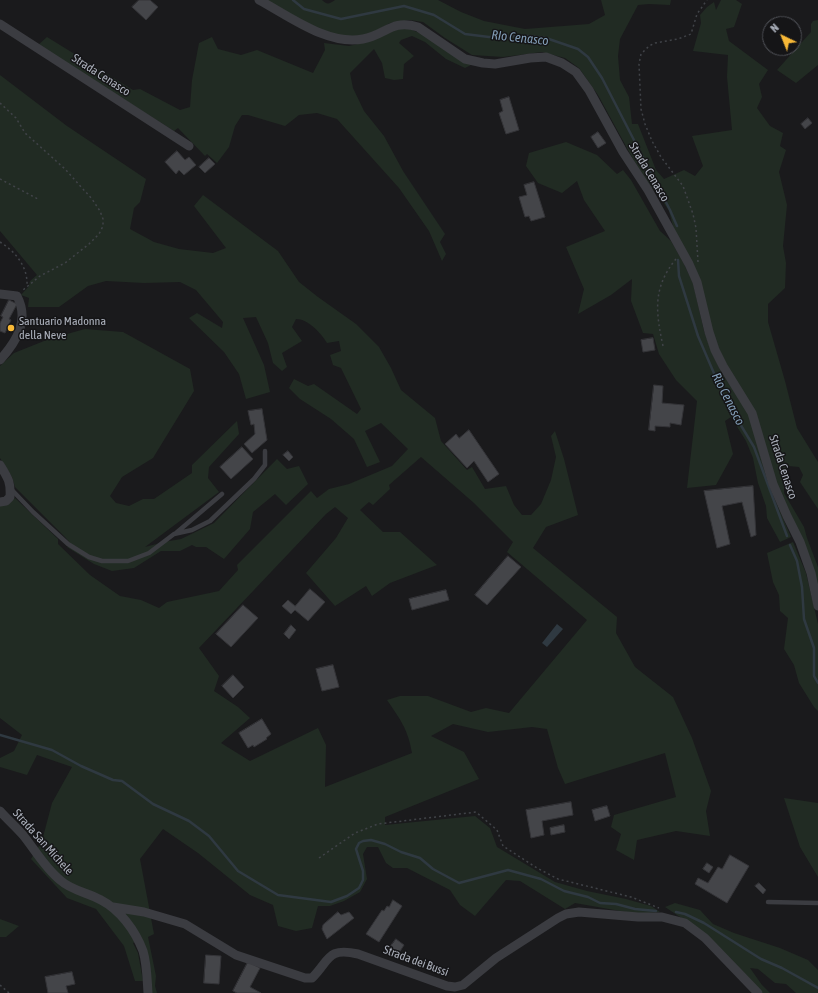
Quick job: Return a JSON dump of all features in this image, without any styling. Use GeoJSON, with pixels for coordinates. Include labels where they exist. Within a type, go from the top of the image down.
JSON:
{"type":"FeatureCollection","features":[{"type":"Feature","properties":{"kind":"street","name":"Strada Cenasco"},"geometry":{"type":"LineString","coordinates":[[259,0],[319,33],[342,39],[363,39],[399,24],[409,24],[418,27],[465,60],[495,64],[546,57],[562,63],[576,72],[588,90],[623,152],[648,190],[697,282],[715,350],[723,366],[752,413],[773,484],[800,542],[811,573],[818,606]]}},
{"type":"Feature","properties":{"kind":"street","name":"Strada Cenasco"},"geometry":{"type":"LineString","coordinates":[[0,24],[189,146]]}},
{"type":"Feature","properties":{"kind":"street"},"geometry":{"type":"LineString","coordinates":[[0,294],[17,296],[21,307],[22,320],[15,341],[0,360]]}},
{"type":"Feature","properties":{"kind":"street"},"geometry":{"type":"LineString","coordinates":[[0,466],[10,479],[11,489],[10,497],[6,501],[0,502]]}},
{"type":"Feature","properties":{"kind":"street","name":"Strada San Michele"},"geometry":{"type":"LineString","coordinates":[[0,811],[22,834],[61,882],[70,888],[100,899],[121,914],[143,951],[148,993]]}},
{"type":"Feature","properties":{"kind":"street","name":"Strada dei Bussi"},"geometry":{"type":"LineString","coordinates":[[113,907],[144,912],[185,924],[236,955],[305,978],[312,978],[331,956],[347,951],[372,958],[447,986],[455,987],[463,985],[496,958],[552,921],[566,914],[579,912],[638,918],[662,917],[686,923],[705,938],[758,993]]}},
{"type":"Feature","properties":{"kind":"lane"},"geometry":{"type":"LineString","coordinates":[[174,534],[192,530],[210,521],[254,479],[265,465],[265,451]]}},
{"type":"Feature","properties":{"kind":"lane"},"geometry":{"type":"LineString","coordinates":[[11,489],[33,512],[68,544],[89,557],[102,561],[128,561],[149,553],[222,494]]}},
{"type":"Feature","properties":{"kind":"lane"},"geometry":{"type":"LineString","coordinates":[[768,902],[818,904]]}},
{"type":"Feature","properties":{"kind":"path"},"geometry":{"type":"LineString","coordinates":[[698,263],[696,228],[693,214],[683,186],[661,157],[645,124],[641,109],[639,64],[641,54],[648,46],[655,43],[678,39],[691,34],[697,14],[707,0]]}},
{"type":"Feature","properties":{"kind":"path"},"geometry":{"type":"LineString","coordinates":[[0,103],[16,118],[25,133],[65,169],[92,199],[104,219],[103,226],[99,234],[89,244],[65,263],[40,276],[27,286],[23,264],[6,246],[0,242]]}},
{"type":"Feature","properties":{"kind":"path"},"geometry":{"type":"LineString","coordinates":[[0,179],[38,199]]}},
{"type":"Feature","properties":{"kind":"path"},"geometry":{"type":"LineString","coordinates":[[663,346],[657,318],[659,288],[670,266],[682,252]]}},
{"type":"Feature","properties":{"kind":"path"},"geometry":{"type":"LineString","coordinates":[[319,858],[355,833],[378,824],[476,812],[497,830],[503,846],[558,880],[631,897],[657,906],[663,911]]}},
{"type":"Feature","properties":{"kind":"path"},"geometry":{"type":"LineString","coordinates":[[0,985],[9,993]]}},
{"type":"Feature","properties":{"kind":"shaded area"},"geometry":{"type":"Polygon","coordinates":[[[266,0],[322,0],[325,3],[328,3],[335,0],[438,0],[461,12],[484,21],[525,29],[589,24],[605,15],[601,0],[671,0],[670,5],[638,5],[620,39],[618,56],[620,80],[629,97],[632,124],[638,124],[656,170],[664,179],[684,170],[695,176],[703,166],[692,136],[732,130],[727,77],[728,55],[693,51],[701,23],[700,15],[707,7],[714,2],[716,10],[721,0],[736,0],[742,4],[734,27],[726,29],[729,41],[768,70],[759,84],[762,97],[757,108],[770,126],[783,133],[780,146],[786,150],[779,172],[787,205],[783,246],[786,263],[785,288],[768,304],[768,322],[797,428],[818,462],[818,509],[800,482],[803,475],[799,467],[788,466],[784,478],[784,493],[804,527],[818,567],[818,597],[775,482],[756,413],[725,365],[674,230],[669,211],[633,159],[598,95],[579,68],[565,58],[542,52],[503,57],[472,55],[423,22],[410,20],[390,23],[374,32],[362,36],[343,36],[321,31],[266,0]]]}},
{"type":"Feature","properties":{"kind":"shaded area"},"geometry":{"type":"Polygon","coordinates":[[[818,20],[818,65],[796,83],[777,70],[790,56],[802,56],[802,42],[811,32],[811,24],[813,21],[818,20]]]}},
{"type":"Feature","properties":{"kind":"shaded area"},"geometry":{"type":"Polygon","coordinates":[[[398,29],[410,29],[427,36],[473,64],[465,68],[446,59],[425,42],[412,36],[401,40],[399,43],[414,56],[404,64],[403,79],[394,80],[385,78],[382,63],[374,49],[350,73],[353,88],[364,111],[384,136],[403,171],[445,234],[440,242],[446,254],[442,261],[429,231],[399,188],[337,119],[317,113],[299,115],[285,126],[248,115],[242,115],[235,126],[229,147],[217,163],[207,154],[205,156],[178,128],[174,131],[38,45],[47,37],[133,90],[140,89],[180,110],[190,107],[192,80],[199,43],[212,37],[218,49],[241,55],[257,50],[313,73],[325,50],[324,43],[349,46],[366,42],[398,29]]]}},
{"type":"Feature","properties":{"kind":"shaded area"},"geometry":{"type":"Polygon","coordinates":[[[0,75],[67,126],[146,179],[140,202],[134,208],[130,229],[154,242],[179,249],[213,253],[226,248],[194,206],[203,195],[278,251],[299,282],[356,324],[379,347],[401,390],[435,418],[441,441],[467,470],[472,467],[485,489],[506,486],[514,505],[522,515],[531,515],[541,504],[551,480],[556,457],[551,436],[555,431],[564,459],[578,515],[546,527],[533,548],[617,617],[616,633],[635,667],[673,697],[692,738],[711,791],[706,811],[710,836],[676,831],[637,840],[634,860],[616,850],[621,834],[611,827],[614,815],[676,797],[665,753],[565,784],[558,768],[547,729],[532,727],[488,732],[453,724],[431,736],[464,752],[479,779],[385,817],[385,825],[475,816],[490,828],[497,847],[555,882],[651,906],[660,912],[637,914],[575,903],[565,909],[520,881],[506,880],[475,916],[460,905],[450,890],[407,868],[393,868],[386,863],[378,847],[367,847],[363,854],[367,879],[360,892],[344,901],[330,906],[318,906],[312,928],[296,931],[278,926],[273,905],[250,895],[198,853],[163,829],[140,859],[154,934],[148,937],[156,976],[155,986],[157,993],[152,993],[141,939],[133,943],[138,953],[143,981],[135,981],[124,946],[96,909],[67,898],[31,859],[42,841],[52,803],[72,767],[37,755],[27,775],[0,767],[0,758],[14,751],[22,735],[0,718],[0,505],[7,504],[15,498],[58,539],[58,544],[90,575],[120,596],[141,600],[159,608],[167,602],[219,591],[238,570],[237,565],[311,491],[317,498],[329,489],[349,484],[392,466],[408,449],[381,423],[365,431],[380,462],[367,467],[354,439],[331,419],[300,399],[289,388],[294,379],[308,386],[314,384],[357,414],[361,409],[341,368],[333,365],[330,355],[341,351],[339,341],[327,343],[318,331],[305,321],[296,319],[292,327],[302,341],[282,353],[287,367],[282,371],[273,363],[268,343],[256,317],[243,318],[264,365],[270,392],[246,399],[239,374],[224,352],[189,318],[197,313],[222,328],[223,322],[196,290],[180,282],[144,283],[106,281],[88,286],[59,307],[28,307],[29,298],[21,295],[29,286],[30,281],[37,275],[0,231],[0,75]],[[421,457],[389,485],[390,489],[373,505],[369,502],[360,510],[383,532],[400,532],[437,565],[390,583],[372,596],[366,586],[335,606],[306,573],[336,538],[348,518],[335,507],[326,514],[199,648],[219,676],[214,691],[238,707],[250,718],[221,743],[250,761],[318,728],[326,745],[325,787],[412,753],[406,731],[387,700],[400,696],[428,696],[471,712],[486,708],[509,713],[587,620],[507,552],[513,542],[474,503],[421,457]]]}},
{"type":"Feature","properties":{"kind":"shaded area"},"geometry":{"type":"Polygon","coordinates":[[[566,142],[597,155],[617,174],[623,170],[631,180],[660,231],[671,241],[683,262],[693,283],[704,331],[711,350],[719,368],[749,414],[769,486],[791,537],[780,542],[767,518],[766,506],[758,483],[753,458],[746,441],[731,417],[725,421],[733,454],[716,485],[687,488],[697,401],[676,380],[659,354],[653,334],[643,333],[631,301],[632,279],[611,295],[578,314],[584,289],[566,247],[605,231],[584,200],[577,181],[562,193],[538,183],[526,166],[529,153],[566,142]]]}},
{"type":"Feature","properties":{"kind":"shaded area"},"geometry":{"type":"Polygon","coordinates":[[[85,329],[123,332],[190,369],[194,391],[153,458],[122,477],[110,496],[116,503],[129,506],[143,499],[154,499],[192,473],[192,465],[237,421],[239,434],[209,467],[208,478],[219,492],[145,547],[181,539],[214,523],[277,459],[287,469],[299,466],[308,484],[286,505],[275,494],[253,512],[250,529],[224,559],[206,547],[196,547],[192,545],[180,551],[161,551],[134,568],[112,571],[94,564],[67,547],[71,544],[65,537],[15,487],[12,477],[0,458],[0,366],[14,353],[49,339],[85,329]]]}},
{"type":"Feature","properties":{"kind":"shaded area"},"geometry":{"type":"Polygon","coordinates":[[[793,542],[806,573],[818,624],[818,711],[799,683],[794,665],[784,649],[788,618],[780,611],[779,595],[773,582],[767,553],[793,542]]]}},
{"type":"Feature","properties":{"kind":"shaded area"},"geometry":{"type":"Polygon","coordinates":[[[557,624],[563,629],[547,647],[542,643],[557,624]]]}},
{"type":"Feature","properties":{"kind":"shaded area"},"geometry":{"type":"Polygon","coordinates":[[[784,798],[818,803],[818,877],[800,847],[784,798]]]}},
{"type":"Feature","properties":{"kind":"shaded area"},"geometry":{"type":"Polygon","coordinates":[[[675,903],[700,910],[713,924],[734,933],[780,948],[808,960],[818,970],[818,993],[796,993],[786,984],[775,983],[758,969],[750,968],[762,985],[770,993],[761,993],[689,923],[665,907],[675,903]]]}},
{"type":"Feature","properties":{"kind":"shaded area"},"geometry":{"type":"Polygon","coordinates":[[[0,919],[19,926],[6,937],[0,937],[0,919]]]}},
{"type":"Feature","properties":{"kind":"building"},"geometry":{"type":"Polygon","coordinates":[[[139,0],[150,0],[158,7],[146,20],[132,7],[139,0]]]}},
{"type":"Feature","properties":{"kind":"building"},"geometry":{"type":"Polygon","coordinates":[[[509,97],[519,130],[506,134],[499,113],[503,111],[500,100],[509,97]]]}},
{"type":"Feature","properties":{"kind":"building"},"geometry":{"type":"Polygon","coordinates":[[[808,118],[812,123],[805,129],[801,124],[808,118]]]}},
{"type":"Feature","properties":{"kind":"building"},"geometry":{"type":"Polygon","coordinates":[[[598,132],[606,143],[598,148],[591,137],[598,132]]]}},
{"type":"Feature","properties":{"kind":"building"},"geometry":{"type":"Polygon","coordinates":[[[177,151],[185,160],[189,157],[196,165],[184,175],[179,170],[176,174],[165,162],[177,151]]]}},
{"type":"Feature","properties":{"kind":"building"},"geometry":{"type":"Polygon","coordinates":[[[209,158],[215,164],[205,173],[199,167],[209,158]]]}},
{"type":"Feature","properties":{"kind":"building"},"geometry":{"type":"Polygon","coordinates":[[[534,182],[545,217],[531,221],[529,216],[525,217],[519,197],[527,195],[524,185],[534,182]]]}},
{"type":"Feature","properties":{"kind":"building"},"geometry":{"type":"Polygon","coordinates":[[[9,300],[17,304],[9,319],[11,320],[5,333],[0,331],[0,323],[3,317],[1,316],[9,300]]]}},
{"type":"Feature","properties":{"kind":"building"},"geometry":{"type":"Polygon","coordinates":[[[653,338],[655,350],[643,352],[641,340],[653,338]]]}},
{"type":"Feature","properties":{"kind":"building"},"geometry":{"type":"Polygon","coordinates":[[[654,385],[663,386],[662,403],[684,405],[681,425],[670,423],[670,427],[655,426],[655,431],[649,430],[654,385]]]}},
{"type":"Feature","properties":{"kind":"building"},"geometry":{"type":"Polygon","coordinates":[[[262,409],[267,440],[252,453],[244,444],[255,434],[254,424],[251,425],[248,411],[262,409]]]}},
{"type":"Feature","properties":{"kind":"building"},"geometry":{"type":"Polygon","coordinates":[[[469,430],[499,474],[488,482],[474,461],[467,468],[445,444],[456,434],[459,438],[469,430]]]}},
{"type":"Feature","properties":{"kind":"building"},"geometry":{"type":"Polygon","coordinates":[[[242,447],[253,459],[231,479],[220,467],[242,447]]]}},
{"type":"Feature","properties":{"kind":"building"},"geometry":{"type":"Polygon","coordinates":[[[288,451],[293,457],[289,461],[283,455],[288,451]]]}},
{"type":"Feature","properties":{"kind":"building"},"geometry":{"type":"Polygon","coordinates":[[[753,486],[756,535],[751,537],[742,502],[722,506],[730,544],[717,548],[704,491],[753,486]]]}},
{"type":"Feature","properties":{"kind":"building"},"geometry":{"type":"Polygon","coordinates":[[[508,556],[521,567],[487,605],[475,595],[508,556]]]}},
{"type":"Feature","properties":{"kind":"building"},"geometry":{"type":"Polygon","coordinates":[[[310,589],[325,602],[308,621],[295,610],[291,614],[282,606],[288,600],[295,606],[310,589]]]}},
{"type":"Feature","properties":{"kind":"building"},"geometry":{"type":"Polygon","coordinates":[[[446,590],[449,600],[412,610],[409,599],[446,590]]]}},
{"type":"Feature","properties":{"kind":"building"},"geometry":{"type":"Polygon","coordinates":[[[243,605],[258,618],[231,647],[216,634],[243,605]]]}},
{"type":"Feature","properties":{"kind":"building"},"geometry":{"type":"Polygon","coordinates":[[[291,625],[296,630],[289,639],[284,634],[291,625]]]}},
{"type":"Feature","properties":{"kind":"building"},"geometry":{"type":"Polygon","coordinates":[[[333,665],[339,687],[322,691],[316,669],[333,665]]]}},
{"type":"Feature","properties":{"kind":"building"},"geometry":{"type":"Polygon","coordinates":[[[233,675],[244,687],[233,698],[222,686],[233,675]]]}},
{"type":"Feature","properties":{"kind":"building"},"geometry":{"type":"Polygon","coordinates":[[[262,719],[271,734],[266,738],[267,739],[254,747],[253,745],[248,748],[239,733],[262,719]]]}},
{"type":"Feature","properties":{"kind":"building"},"geometry":{"type":"Polygon","coordinates":[[[571,802],[573,815],[542,821],[544,835],[531,838],[526,810],[571,802]]]}},
{"type":"Feature","properties":{"kind":"building"},"geometry":{"type":"Polygon","coordinates":[[[607,806],[610,816],[595,821],[592,810],[607,806]]]}},
{"type":"Feature","properties":{"kind":"building"},"geometry":{"type":"Polygon","coordinates":[[[564,825],[565,832],[551,835],[550,828],[564,825]]]}},
{"type":"Feature","properties":{"kind":"building"},"geometry":{"type":"Polygon","coordinates":[[[730,855],[749,866],[727,903],[695,884],[698,878],[708,883],[718,867],[722,869],[730,855]]]}},
{"type":"Feature","properties":{"kind":"building"},"geometry":{"type":"Polygon","coordinates":[[[707,863],[713,867],[709,873],[703,869],[707,863]]]}},
{"type":"Feature","properties":{"kind":"building"},"geometry":{"type":"Polygon","coordinates":[[[759,883],[766,890],[763,894],[755,886],[759,883]]]}},
{"type":"Feature","properties":{"kind":"building"},"geometry":{"type":"Polygon","coordinates":[[[393,900],[402,906],[379,942],[366,934],[382,910],[384,911],[387,906],[389,907],[393,900]]]}},
{"type":"Feature","properties":{"kind":"building"},"geometry":{"type":"Polygon","coordinates":[[[338,912],[341,915],[349,912],[354,918],[327,939],[322,929],[323,925],[338,912]]]}},
{"type":"Feature","properties":{"kind":"building"},"geometry":{"type":"Polygon","coordinates":[[[396,939],[404,945],[397,956],[388,950],[396,939]]]}},
{"type":"Feature","properties":{"kind":"building"},"geometry":{"type":"Polygon","coordinates":[[[206,955],[221,956],[219,984],[204,983],[206,955]]]}},
{"type":"Feature","properties":{"kind":"building"},"geometry":{"type":"Polygon","coordinates":[[[248,962],[260,968],[250,987],[261,993],[237,993],[233,991],[248,962]]]}},
{"type":"Feature","properties":{"kind":"building"},"geometry":{"type":"Polygon","coordinates":[[[72,972],[75,984],[66,986],[68,993],[48,993],[45,977],[72,972]]]}},
{"type":"Feature","properties":{"kind":"waterway","name":"RIo Cenasco"},"geometry":{"type":"LineString","coordinates":[[293,0],[304,9],[341,19],[404,6],[434,15],[465,34],[489,37],[528,36],[546,38],[578,49],[588,57],[602,78],[677,226]]}},
{"type":"Feature","properties":{"kind":"waterway","name":"Rio Cenasco"},"geometry":{"type":"LineString","coordinates":[[678,260],[679,276],[698,336],[725,399],[754,447],[787,536]]}},
{"type":"Feature","properties":{"kind":"waterway","name":"Rio Cenasco"},"geometry":{"type":"LineString","coordinates":[[790,545],[797,561],[802,587],[804,619],[814,648],[814,676],[818,683]]}},
{"type":"Feature","properties":{"kind":"waterway"},"geometry":{"type":"LineString","coordinates":[[0,735],[52,750],[81,766],[113,780],[122,781],[153,804],[189,821],[209,836],[238,871],[278,895],[331,902],[347,896],[359,888],[363,880],[363,871],[356,849],[359,843],[371,840],[420,858],[433,869],[459,883],[508,870],[541,879],[564,891],[588,897],[600,903],[616,904],[635,909],[656,911]]}},
{"type":"Feature","properties":{"kind":"waterway"},"geometry":{"type":"LineString","coordinates":[[676,912],[685,914],[704,923],[761,959],[782,968],[818,988]]}},
{"type":"Feature","properties":{"kind":"place","name":"Santuario Madonna della Neve"},"geometry":{"type":"Point","coordinates":[11,328]}}]}
